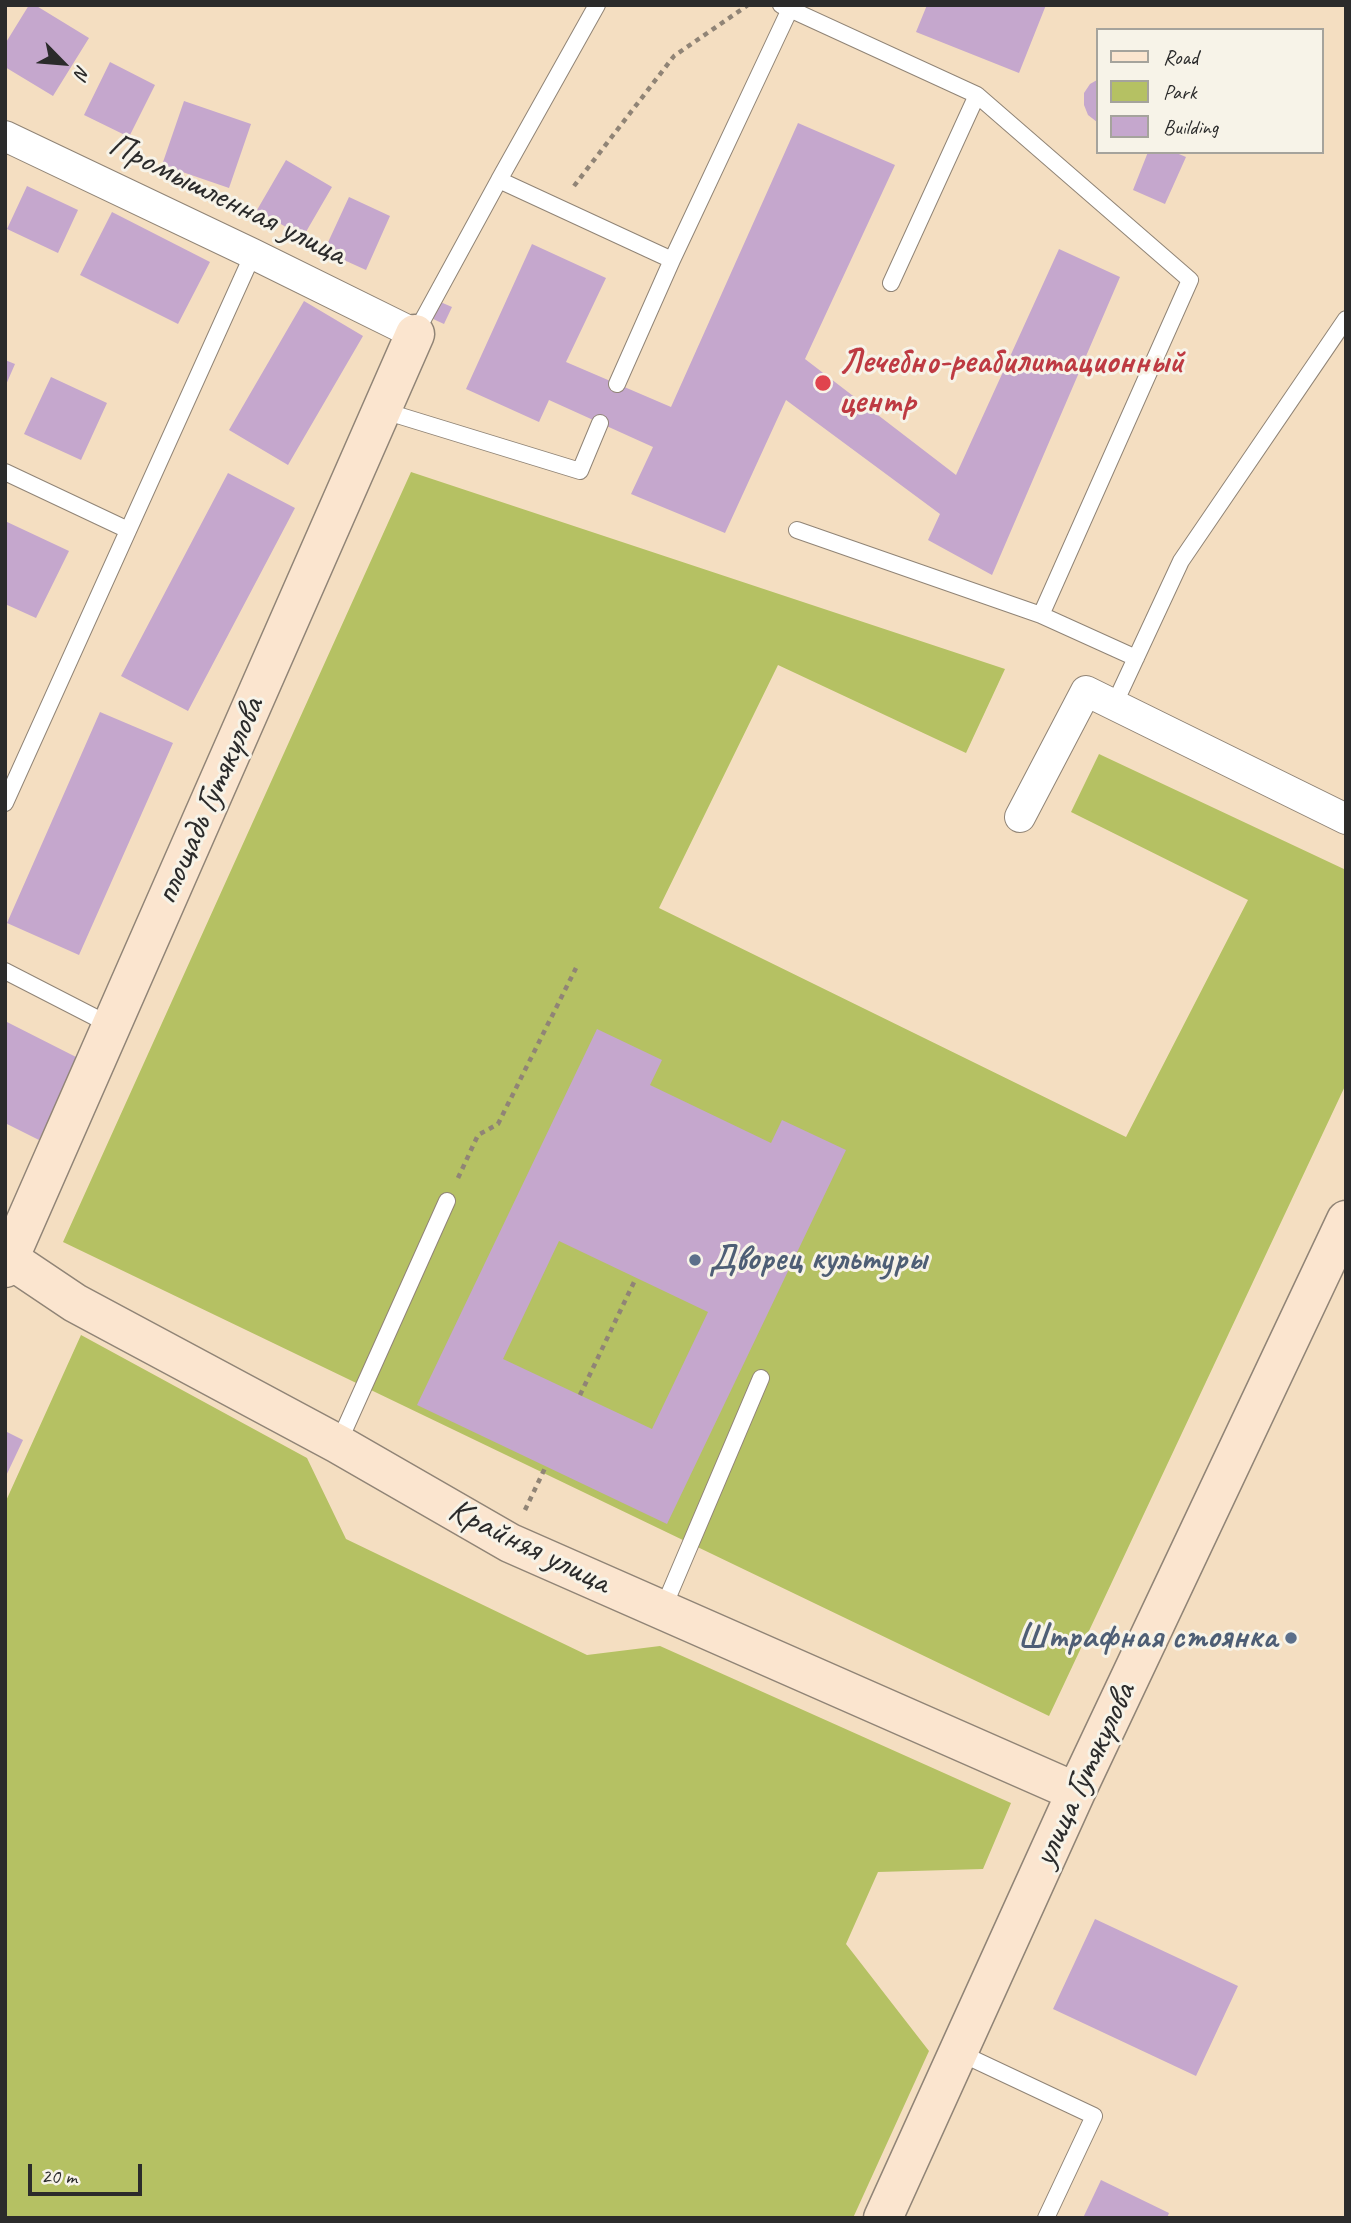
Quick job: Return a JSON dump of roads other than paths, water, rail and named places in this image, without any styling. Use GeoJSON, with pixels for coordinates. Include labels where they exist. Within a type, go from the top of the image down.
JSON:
{"type":"FeatureCollection","features":[{"type":"Feature","properties":{"kind":"street","name":"Промышленная улица"},"geometry":{"type":"LineString","coordinates":[[5,136],[415,334]]}},
{"type":"Feature","properties":{"kind":"street","name":"площадь Гутякулова"},"geometry":{"type":"LineString","coordinates":[[7,1260],[415,334]]}},
{"type":"Feature","properties":{"kind":"street"},"geometry":{"type":"LineString","coordinates":[[1020,817],[1086,691],[1346,819]]}},
{"type":"Feature","properties":{"kind":"street","name":"улица Гутякулова"},"geometry":{"type":"LineString","coordinates":[[883,2218],[1076,1792],[1346,1220]]}},
{"type":"Feature","properties":{"kind":"street","name":"Крайняя улица"},"geometry":{"type":"LineString","coordinates":[[7,1260],[75,1303],[338,1444],[510,1543],[1076,1792]]}},
{"type":"Feature","properties":{"kind":"lane"},"geometry":{"type":"LineString","coordinates":[[415,334],[597,5]]}},
{"type":"Feature","properties":{"kind":"lane"},"geometry":{"type":"LineString","coordinates":[[617,384],[786,7],[977,95],[1190,280],[1041,615]]}},
{"type":"Feature","properties":{"kind":"lane"},"geometry":{"type":"LineString","coordinates":[[891,283],[977,95]]}},
{"type":"Feature","properties":{"kind":"lane"},"geometry":{"type":"LineString","coordinates":[[499,180],[672,260]]}},
{"type":"Feature","properties":{"kind":"lane"},"geometry":{"type":"LineString","coordinates":[[5,803],[10,782],[253,254]]}},
{"type":"Feature","properties":{"kind":"lane"},"geometry":{"type":"LineString","coordinates":[[1114,705],[1181,561],[1346,319]]}},
{"type":"Feature","properties":{"kind":"lane"},"geometry":{"type":"LineString","coordinates":[[381,410],[580,471],[600,423]]}},
{"type":"Feature","properties":{"kind":"lane"},"geometry":{"type":"LineString","coordinates":[[5,472],[128,530]]}},
{"type":"Feature","properties":{"kind":"lane"},"geometry":{"type":"LineString","coordinates":[[797,530],[1041,615],[1136,658]]}},
{"type":"Feature","properties":{"kind":"lane"},"geometry":{"type":"LineString","coordinates":[[5,971],[112,1026]]}},
{"type":"Feature","properties":{"kind":"lane"},"geometry":{"type":"LineString","coordinates":[[338,1444],[447,1200]]}},
{"type":"Feature","properties":{"kind":"lane"},"geometry":{"type":"LineString","coordinates":[[662,1611],[761,1378]]}},
{"type":"Feature","properties":{"kind":"lane"},"geometry":{"type":"LineString","coordinates":[[958,2052],[1094,2116],[1046,2218]]}},
{"type":"Feature","properties":{"kind":"place","name":"Лечебно-реабилитационный центр"},"geometry":{"type":"Point","coordinates":[823,383]}},
{"type":"Feature","properties":{"kind":"place","name":"Дворец культуры"},"geometry":{"type":"Point","coordinates":[695,1260]}},
{"type":"Feature","properties":{"kind":"place","name":"Штрафная стоянка"},"geometry":{"type":"Point","coordinates":[1291,1638]}}]}
